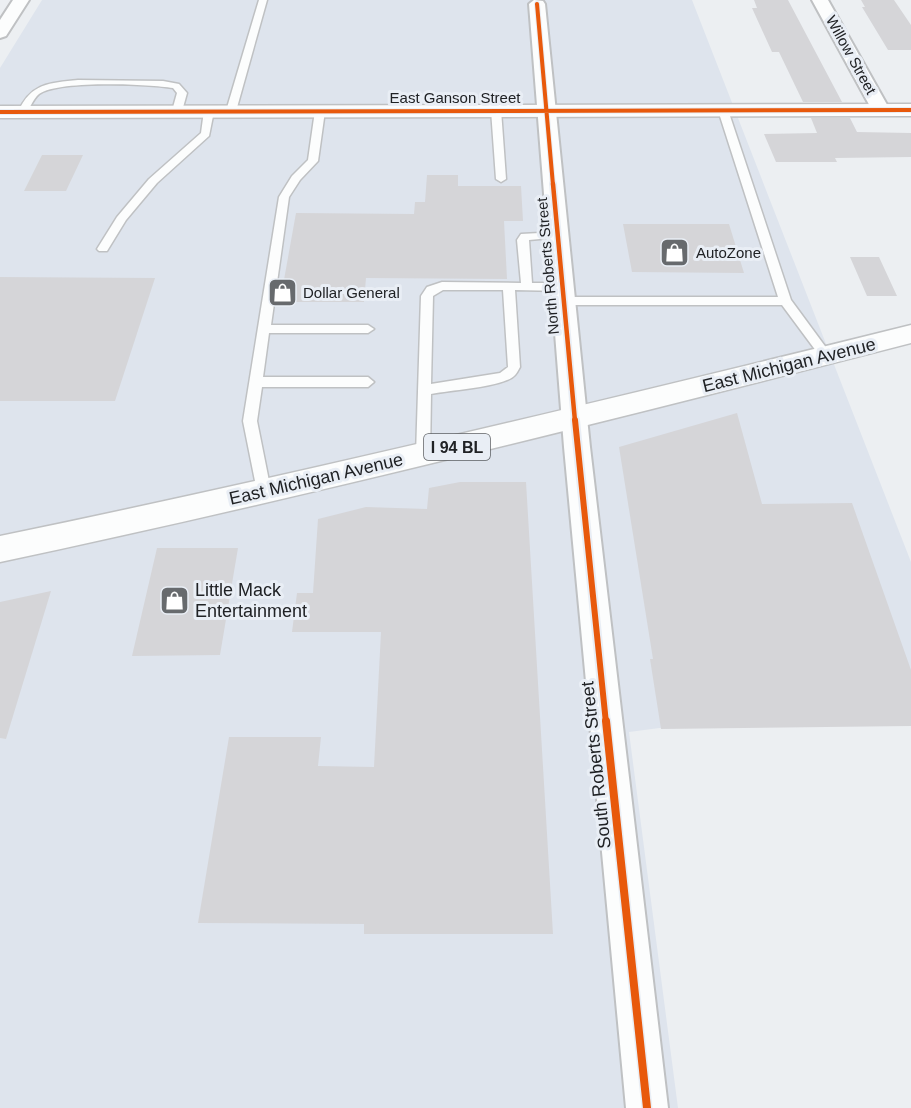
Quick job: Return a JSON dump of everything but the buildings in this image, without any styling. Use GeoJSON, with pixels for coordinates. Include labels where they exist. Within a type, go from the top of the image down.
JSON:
{"type":"FeatureCollection","features":[{"type":"Feature","properties":{"kind":"street"},"geometry":{"type":"LineString","coordinates":[[0,33],[21,0]]}},
{"type":"Feature","properties":{"kind":"street","name":"Willow Street"},"geometry":{"type":"LineString","coordinates":[[820,0],[881,110]]}},
{"type":"Feature","properties":{"kind":"street","name":"North Roberts Street"},"geometry":{"type":"LineString","coordinates":[[537,4],[574,420]]}},
{"type":"Feature","properties":{"kind":"street","name":"East Ganson Street"},"geometry":{"type":"LineString","coordinates":[[0,112],[911,110]]}},
{"type":"Feature","properties":{"kind":"street","name":"East Michigan Avenue"},"geometry":{"type":"LineString","coordinates":[[0,549],[574,420],[911,334]]}},
{"type":"Feature","properties":{"kind":"street","name":"South Roberts Street"},"geometry":{"type":"LineString","coordinates":[[574,420],[647,1108]]}},
{"type":"Feature","properties":{"kind":"lane"},"geometry":{"type":"LineString","coordinates":[[231,111],[263,0]]}},
{"type":"Feature","properties":{"kind":"lane"},"geometry":{"type":"LineString","coordinates":[[496,110],[501,179]]}},
{"type":"Feature","properties":{"kind":"lane"},"geometry":{"type":"LineString","coordinates":[[723,110],[785,301],[826,356]]}},
{"type":"Feature","properties":{"kind":"lane"},"geometry":{"type":"LineString","coordinates":[[103,249],[121,219],[153,181],[206,134],[209,111]]}},
{"type":"Feature","properties":{"kind":"lane"},"geometry":{"type":"LineString","coordinates":[[264,491],[250,421],[284,197],[296,178],[313,161],[320,111]]}},
{"type":"Feature","properties":{"kind":"lane"},"geometry":{"type":"LineString","coordinates":[[527,286],[523,240],[525,236],[558,235]]}},
{"type":"Feature","properties":{"kind":"lane"},"geometry":{"type":"LineString","coordinates":[[423,455],[427,296],[431,290],[442,286],[527,286],[563,294],[785,301]]}},
{"type":"Feature","properties":{"kind":"lane"},"geometry":{"type":"LineString","coordinates":[[425,390],[503,377],[510,373],[514,367],[509,286]]}},
{"type":"Feature","properties":{"kind":"lane"},"geometry":{"type":"LineString","coordinates":[[264,330],[368,330]]}},
{"type":"Feature","properties":{"kind":"lane"},"geometry":{"type":"LineString","coordinates":[[256,382],[368,382]]}},
{"type":"Feature","properties":{"kind":"shaded area"},"geometry":{"type":"Polygon","coordinates":[[[42,0],[692,0],[911,562],[911,695],[629,732],[678,1108],[0,1108],[0,68],[42,0]]]}},
{"type":"Feature","properties":{"kind":"cycle path"},"geometry":{"type":"LineString","coordinates":[[537,4],[577,447],[647,1108]]}},
{"type":"Feature","properties":{"kind":"cycle path"},"geometry":{"type":"LineString","coordinates":[[0,112],[911,110]]}},
{"type":"Feature","properties":{"kind":"place","name":"AutoZone"},"geometry":{"type":"Point","coordinates":[675,253]}},
{"type":"Feature","properties":{"kind":"place","name":"Dollar General"},"geometry":{"type":"Point","coordinates":[282,293]}},
{"type":"Feature","properties":{"kind":"place","name":"Little Mack Entertainment"},"geometry":{"type":"Point","coordinates":[174,600]}}]}
